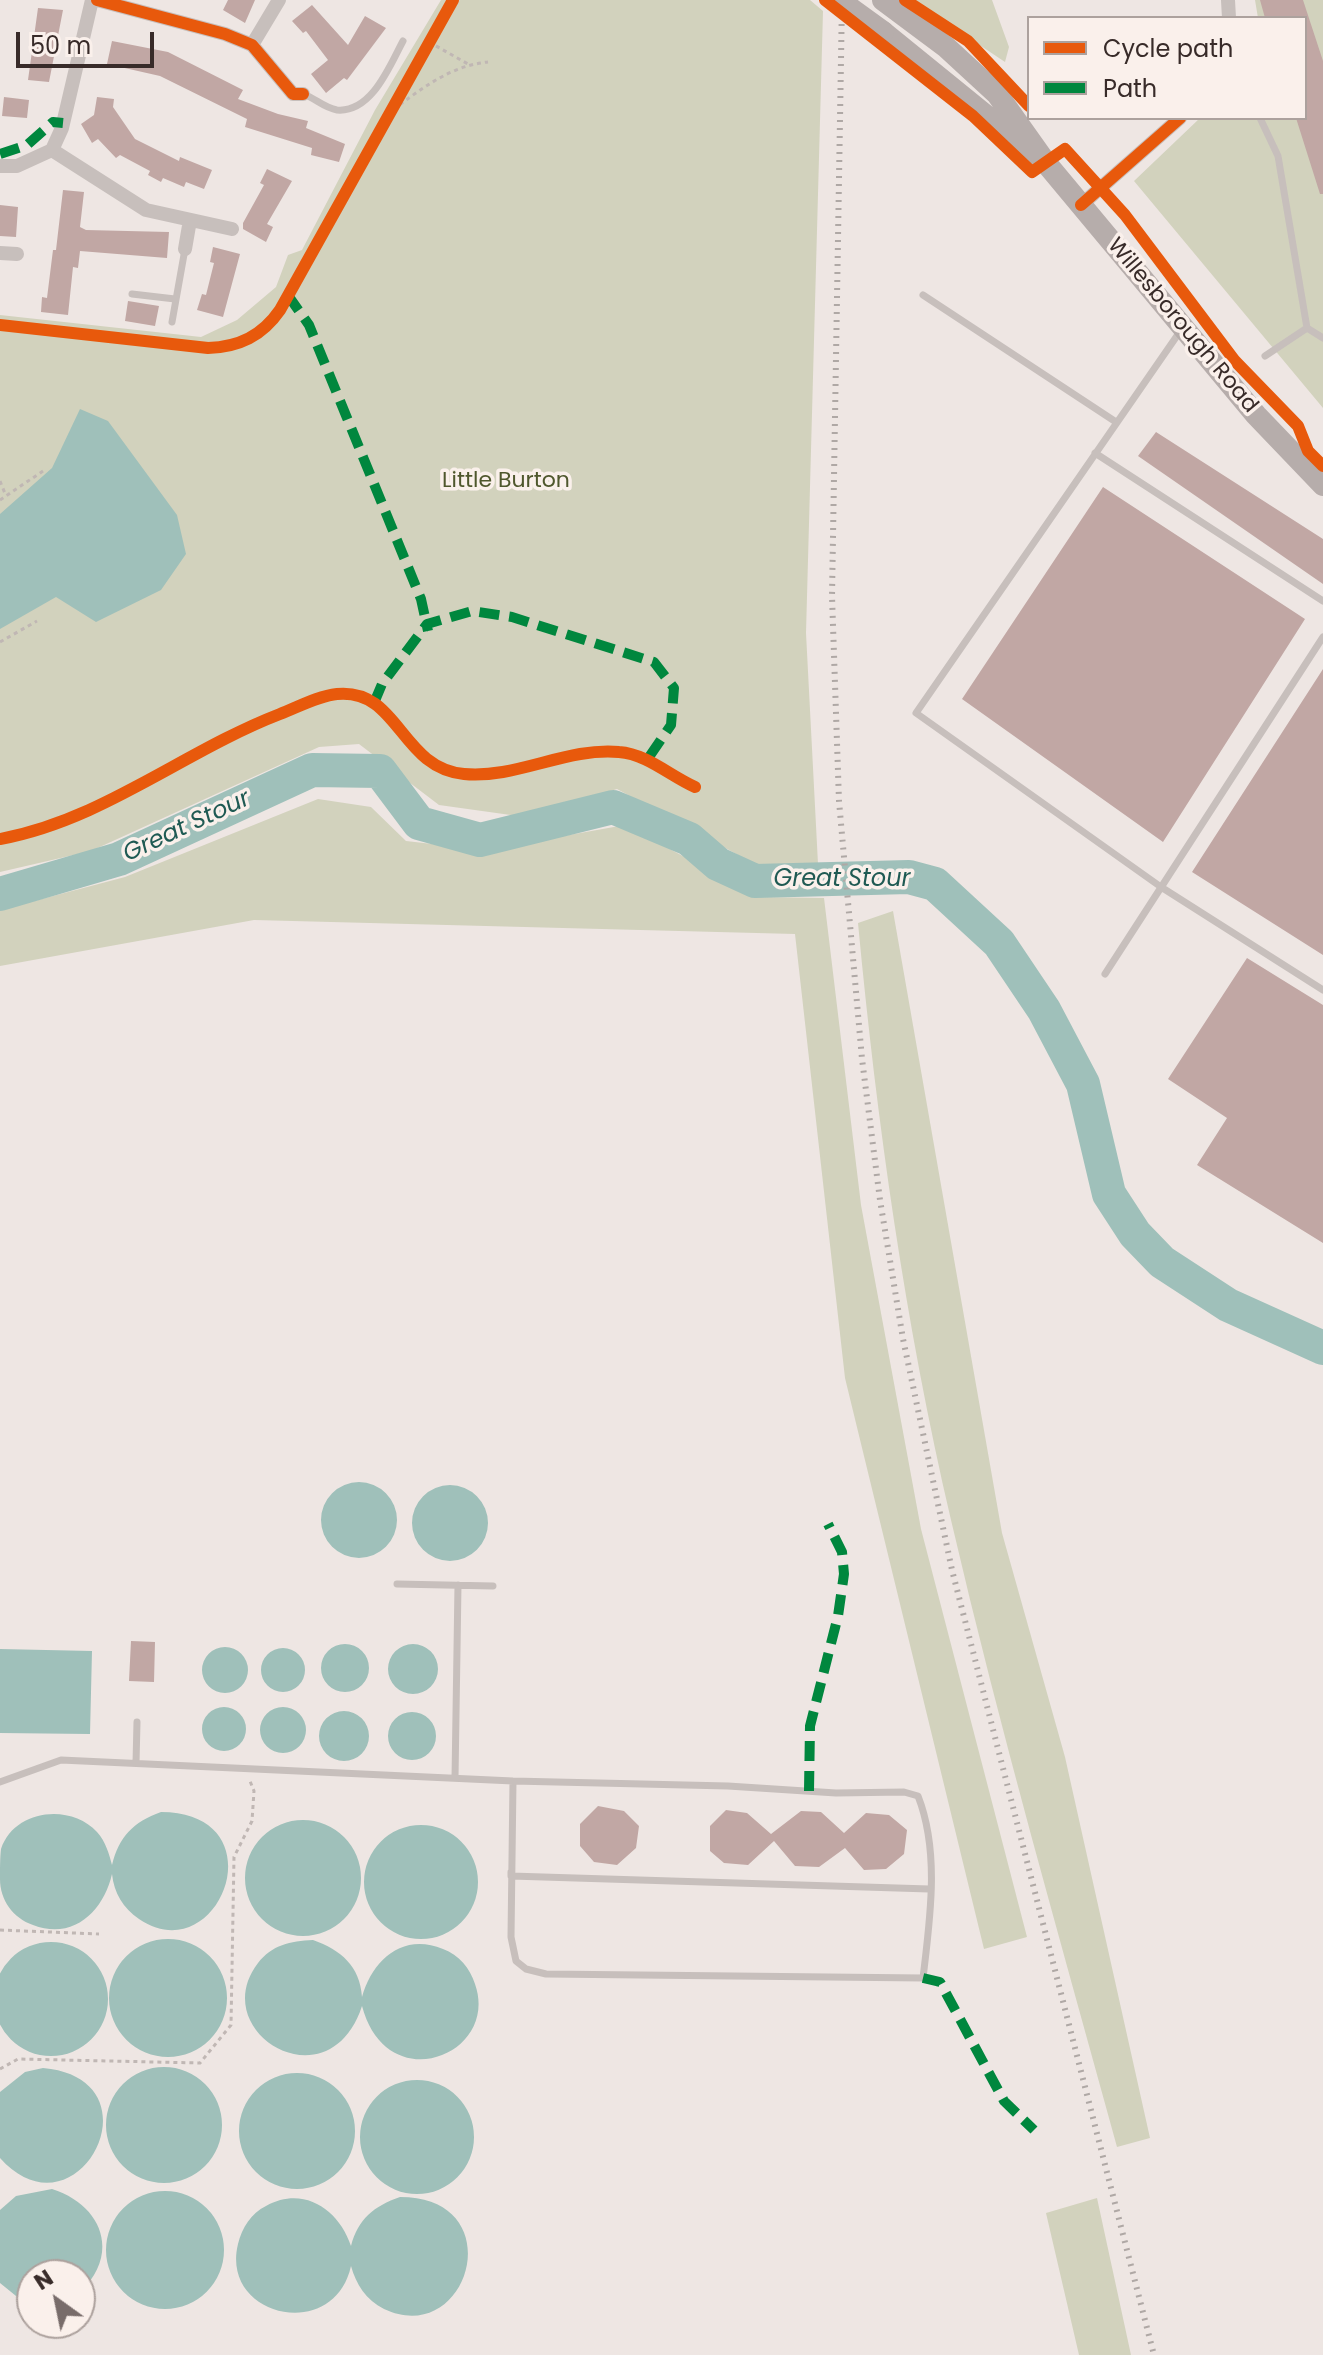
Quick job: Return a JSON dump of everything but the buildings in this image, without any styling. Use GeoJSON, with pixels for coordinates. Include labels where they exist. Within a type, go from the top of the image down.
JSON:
{"type":"FeatureCollection","features":[{"type":"Feature","properties":{"kind":"main road","name":"Willesborough Road"},"geometry":{"type":"LineString","coordinates":[[839,0],[1046,163]]}},
{"type":"Feature","properties":{"kind":"main road","name":"Willesborough Road"},"geometry":{"type":"LineString","coordinates":[[883,0],[946,47],[997,94],[1046,163],[1081,205],[1295,460],[1323,485]]}},
{"type":"Feature","properties":{"kind":"street"},"geometry":{"type":"LineString","coordinates":[[0,166],[27,163],[52,150],[62,128],[95,0],[225,34],[252,45],[293,94],[303,94]]}},
{"type":"Feature","properties":{"kind":"street"},"geometry":{"type":"LineString","coordinates":[[252,45],[279,0]]}},
{"type":"Feature","properties":{"kind":"street"},"geometry":{"type":"LineString","coordinates":[[1081,205],[1178,120]]}},
{"type":"Feature","properties":{"kind":"street"},"geometry":{"type":"LineString","coordinates":[[52,150],[146,210],[232,229]]}},
{"type":"Feature","properties":{"kind":"street"},"geometry":{"type":"LineString","coordinates":[[185,249],[190,220]]}},
{"type":"Feature","properties":{"kind":"street"},"geometry":{"type":"LineString","coordinates":[[0,253],[17,254]]}},
{"type":"Feature","properties":{"kind":"lane"},"geometry":{"type":"LineString","coordinates":[[303,94],[337,110],[355,106],[379,86],[403,41]]}},
{"type":"Feature","properties":{"kind":"lane"},"geometry":{"type":"LineString","coordinates":[[1261,120],[1278,156],[1307,328],[1323,338]]}},
{"type":"Feature","properties":{"kind":"lane"},"geometry":{"type":"LineString","coordinates":[[172,322],[185,249]]}},
{"type":"Feature","properties":{"kind":"lane"},"geometry":{"type":"LineString","coordinates":[[132,294],[175,299]]}},
{"type":"Feature","properties":{"kind":"lane"},"geometry":{"type":"LineString","coordinates":[[923,295],[1116,422]]}},
{"type":"Feature","properties":{"kind":"lane"},"geometry":{"type":"LineString","coordinates":[[1183,327],[916,713],[1161,887],[1323,990]]}},
{"type":"Feature","properties":{"kind":"lane"},"geometry":{"type":"LineString","coordinates":[[1265,356],[1307,328]]}},
{"type":"Feature","properties":{"kind":"lane"},"geometry":{"type":"LineString","coordinates":[[1095,453],[1323,601]]}},
{"type":"Feature","properties":{"kind":"lane"},"geometry":{"type":"LineString","coordinates":[[1105,974],[1323,637]]}},
{"type":"Feature","properties":{"kind":"lane"},"geometry":{"type":"LineString","coordinates":[[397,1584],[493,1586]]}},
{"type":"Feature","properties":{"kind":"lane"},"geometry":{"type":"LineString","coordinates":[[455,1778],[458,1585]]}},
{"type":"Feature","properties":{"kind":"lane"},"geometry":{"type":"LineString","coordinates":[[136,1763],[137,1722]]}},
{"type":"Feature","properties":{"kind":"lane"},"geometry":{"type":"LineString","coordinates":[[0,1782],[61,1760],[513,1781],[728,1786],[836,1793],[904,1792],[918,1796],[929,1824],[929,1889],[923,1978],[546,1974],[526,1969],[516,1961],[511,1937],[513,1781]]}},
{"type":"Feature","properties":{"kind":"lane"},"geometry":{"type":"LineString","coordinates":[[511,1876],[929,1889]]}},
{"type":"Feature","properties":{"kind":"path"},"geometry":{"type":"LineString","coordinates":[[419,57],[428,36],[468,64]]}},
{"type":"Feature","properties":{"kind":"path"},"geometry":{"type":"LineString","coordinates":[[387,114],[441,76],[468,64],[488,62]]}},
{"type":"Feature","properties":{"kind":"path"},"geometry":{"type":"LineString","coordinates":[[380,128],[407,80]]}},
{"type":"Feature","properties":{"kind":"path"},"geometry":{"type":"LineString","coordinates":[[0,500],[43,471]]}},
{"type":"Feature","properties":{"kind":"path"},"geometry":{"type":"LineString","coordinates":[[0,481],[7,497]]}},
{"type":"Feature","properties":{"kind":"path"},"geometry":{"type":"LineString","coordinates":[[0,642],[37,621]]}},
{"type":"Feature","properties":{"kind":"path"},"geometry":{"type":"LineString","coordinates":[[0,2069],[18,2059],[200,2063],[231,2025],[234,1857],[252,1821],[254,1791],[246,1769]]}},
{"type":"Feature","properties":{"kind":"path"},"geometry":{"type":"LineString","coordinates":[[0,1930],[99,1934]]}},
{"type":"Feature","properties":{"kind":"green space","name":"Little Burton"},"geometry":{"type":"Polygon","coordinates":[[[441,0],[810,0],[823,11],[806,633],[818,864],[762,868],[617,789],[525,817],[439,805],[359,744],[319,747],[91,851],[0,872],[0,315],[201,337],[237,320],[276,287],[288,255],[302,250],[375,110],[441,0]]]}},
{"type":"Feature","properties":{"kind":"green space"},"geometry":{"type":"Polygon","coordinates":[[[912,0],[992,0],[1009,47],[1005,62],[912,0]]]}},
{"type":"Feature","properties":{"kind":"green space"},"geometry":{"type":"Polygon","coordinates":[[[1255,0],[1323,0],[1323,408],[1134,181],[1198,120],[1307,120],[1307,16],[1258,16],[1255,0]]]}},
{"type":"Feature","properties":{"kind":"green space"},"geometry":{"type":"Polygon","coordinates":[[[318,799],[371,807],[406,841],[485,850],[625,825],[759,897],[824,898],[861,1205],[921,1529],[1027,1937],[984,1949],[845,1378],[795,934],[254,920],[0,966],[0,910],[125,877],[318,799]]]}},
{"type":"Feature","properties":{"kind":"green space"},"geometry":{"type":"Polygon","coordinates":[[[893,911],[1002,1533],[1065,1757],[1150,2138],[1117,2147],[990,1678],[951,1520],[906,1298],[874,1073],[858,923],[893,911]]]}},
{"type":"Feature","properties":{"kind":"green space"},"geometry":{"type":"Polygon","coordinates":[[[1097,2198],[1131,2355],[1079,2355],[1046,2213],[1097,2198]]]}},
{"type":"Feature","properties":{"kind":"water"},"geometry":{"type":"Polygon","coordinates":[[[80,409],[108,421],[177,515],[186,554],[161,590],[96,622],[56,597],[0,629],[0,514],[52,468],[80,409]]]}},
{"type":"Feature","properties":{"kind":"water"},"geometry":{"type":"Polygon","coordinates":[[[359,1482],[374,1485],[386,1493],[394,1505],[397,1520],[394,1535],[386,1547],[374,1555],[359,1558],[344,1555],[332,1547],[324,1535],[321,1520],[324,1505],[332,1493],[344,1485],[359,1482]]]}},
{"type":"Feature","properties":{"kind":"water"},"geometry":{"type":"Polygon","coordinates":[[[450,1485],[464,1488],[477,1496],[485,1509],[488,1523],[485,1537],[477,1550],[464,1558],[450,1561],[436,1558],[423,1550],[415,1537],[412,1523],[415,1509],[423,1496],[436,1488],[450,1485]]]}},
{"type":"Feature","properties":{"kind":"water"},"geometry":{"type":"Polygon","coordinates":[[[345,1644],[354,1645],[362,1651],[368,1659],[368,1677],[362,1685],[354,1691],[345,1692],[336,1691],[328,1685],[322,1677],[321,1668],[322,1659],[328,1651],[336,1645],[345,1644]]]}},
{"type":"Feature","properties":{"kind":"water"},"geometry":{"type":"Polygon","coordinates":[[[413,1644],[431,1651],[438,1669],[431,1687],[413,1694],[395,1687],[388,1669],[395,1651],[413,1644]]]}},
{"type":"Feature","properties":{"kind":"water"},"geometry":{"type":"Polygon","coordinates":[[[225,1647],[241,1654],[248,1670],[241,1686],[225,1693],[209,1686],[202,1670],[209,1654],[225,1647]]]}},
{"type":"Feature","properties":{"kind":"water"},"geometry":{"type":"Polygon","coordinates":[[[283,1648],[299,1654],[305,1670],[299,1686],[283,1692],[267,1686],[261,1670],[267,1654],[283,1648]]]}},
{"type":"Feature","properties":{"kind":"water"},"geometry":{"type":"Polygon","coordinates":[[[0,1649],[92,1651],[90,1734],[0,1733],[0,1649]]]}},
{"type":"Feature","properties":{"kind":"water"},"geometry":{"type":"Polygon","coordinates":[[[224,1707],[240,1713],[246,1729],[240,1745],[224,1751],[208,1745],[202,1729],[208,1713],[224,1707]]]}},
{"type":"Feature","properties":{"kind":"water"},"geometry":{"type":"Polygon","coordinates":[[[283,1707],[299,1714],[306,1730],[299,1746],[283,1753],[267,1746],[260,1730],[267,1714],[283,1707]]]}},
{"type":"Feature","properties":{"kind":"water"},"geometry":{"type":"Polygon","coordinates":[[[344,1711],[362,1718],[369,1736],[362,1754],[344,1761],[326,1754],[319,1736],[326,1718],[344,1711]]]}},
{"type":"Feature","properties":{"kind":"water"},"geometry":{"type":"Polygon","coordinates":[[[412,1712],[429,1719],[436,1736],[429,1753],[412,1760],[395,1753],[388,1736],[395,1719],[412,1712]]]}},
{"type":"Feature","properties":{"kind":"water"},"geometry":{"type":"Polygon","coordinates":[[[161,1812],[198,1819],[219,1837],[228,1861],[225,1886],[213,1909],[193,1925],[168,1930],[139,1919],[120,1900],[112,1874],[94,1910],[85,1919],[62,1929],[48,1929],[26,1922],[5,1901],[1,1887],[1,1849],[18,1825],[30,1818],[59,1814],[86,1823],[105,1844],[112,1865],[119,1846],[129,1832],[161,1812]]]}},
{"type":"Feature","properties":{"kind":"water"},"geometry":{"type":"Polygon","coordinates":[[[303,1820],[325,1825],[344,1837],[356,1856],[361,1878],[356,1900],[344,1919],[325,1931],[303,1936],[281,1931],[262,1919],[250,1900],[245,1878],[250,1856],[262,1837],[281,1825],[303,1820]]]}},
{"type":"Feature","properties":{"kind":"water"},"geometry":{"type":"Polygon","coordinates":[[[421,1825],[443,1829],[462,1841],[474,1860],[478,1882],[474,1904],[462,1923],[443,1935],[421,1939],[399,1935],[380,1923],[368,1904],[364,1882],[368,1860],[380,1841],[399,1829],[421,1825]]]}},
{"type":"Feature","properties":{"kind":"water"},"geometry":{"type":"Polygon","coordinates":[[[168,1939],[191,1944],[210,1956],[222,1975],[227,1998],[222,2021],[210,2040],[191,2052],[168,2057],[145,2052],[126,2040],[114,2021],[109,1998],[114,1975],[126,1956],[145,1944],[168,1939]]]}},
{"type":"Feature","properties":{"kind":"water"},"geometry":{"type":"Polygon","coordinates":[[[313,1940],[347,1961],[357,1976],[362,1997],[381,1962],[402,1947],[428,1945],[449,1952],[463,1963],[475,1984],[478,2009],[471,2031],[457,2047],[437,2057],[415,2059],[394,2052],[375,2035],[362,2006],[346,2036],[324,2052],[301,2055],[278,2048],[259,2034],[247,2013],[246,1989],[258,1963],[269,1952],[289,1943],[313,1940]]]}},
{"type":"Feature","properties":{"kind":"water"},"geometry":{"type":"Polygon","coordinates":[[[40,1943],[62,1943],[83,1952],[98,1967],[107,1988],[107,2010],[98,2031],[83,2046],[62,2055],[40,2055],[19,2046],[-1,2021],[-1,1977],[4,1967],[19,1952],[40,1943]]]}},
{"type":"Feature","properties":{"kind":"water"},"geometry":{"type":"Polygon","coordinates":[[[164,2067],[186,2071],[205,2084],[218,2103],[222,2125],[218,2147],[205,2166],[186,2179],[164,2183],[142,2179],[123,2166],[110,2147],[106,2125],[110,2103],[123,2084],[142,2071],[164,2067]]]}},
{"type":"Feature","properties":{"kind":"water"},"geometry":{"type":"Polygon","coordinates":[[[43,2068],[79,2079],[98,2099],[103,2124],[96,2149],[79,2170],[56,2182],[29,2179],[0,2158],[0,2092],[25,2072],[43,2068]]]}},
{"type":"Feature","properties":{"kind":"water"},"geometry":{"type":"Polygon","coordinates":[[[297,2073],[319,2077],[338,2090],[351,2109],[355,2131],[351,2153],[338,2172],[319,2185],[297,2189],[275,2185],[256,2172],[243,2153],[239,2131],[243,2109],[256,2090],[275,2077],[297,2073]]]}},
{"type":"Feature","properties":{"kind":"water"},"geometry":{"type":"Polygon","coordinates":[[[417,2080],[439,2085],[457,2097],[469,2115],[474,2137],[469,2159],[457,2177],[439,2189],[417,2194],[395,2189],[377,2177],[365,2159],[360,2137],[365,2115],[377,2097],[395,2085],[417,2080]]]}},
{"type":"Feature","properties":{"kind":"water"},"geometry":{"type":"Polygon","coordinates":[[[52,2189],[83,2206],[94,2218],[100,2232],[102,2246],[96,2271],[96,2259],[16,2259],[16,2296],[0,2283],[0,2210],[16,2196],[52,2189]]]}},
{"type":"Feature","properties":{"kind":"water"},"geometry":{"type":"Polygon","coordinates":[[[165,2191],[198,2201],[214,2217],[224,2250],[214,2283],[198,2299],[165,2309],[132,2299],[116,2283],[106,2250],[116,2217],[132,2201],[165,2191]]]}},
{"type":"Feature","properties":{"kind":"water"},"geometry":{"type":"Polygon","coordinates":[[[400,2197],[435,2203],[457,2220],[467,2243],[466,2268],[456,2291],[438,2308],[414,2316],[384,2309],[363,2291],[351,2266],[341,2290],[324,2305],[303,2312],[281,2311],[261,2303],[246,2289],[237,2269],[238,2244],[248,2222],[261,2209],[280,2200],[306,2200],[329,2212],[351,2246],[358,2228],[368,2215],[400,2197]]]}},
{"type":"Feature","properties":{"kind":"waterway","name":"Great Stour"},"geometry":{"type":"LineString","coordinates":[[0,894],[119,859],[312,770],[380,771],[419,823],[480,840],[613,807],[689,839],[718,864],[755,881],[909,877],[935,884],[999,943],[1044,1010],[1083,1084],[1109,1194],[1135,1234],[1162,1262],[1228,1305],[1323,1348]]}},
{"type":"Feature","properties":{"kind":"railway"},"geometry":{"type":"LineString","coordinates":[[842,0],[832,596],[839,801],[862,1059],[880,1200],[903,1339],[952,1570],[1154,2355]]}},
{"type":"Feature","properties":{"kind":"marked path"},"geometry":{"type":"LineString","coordinates":[[0,154],[27,145],[53,122],[63,123]]}},
{"type":"Feature","properties":{"kind":"marked path"},"geometry":{"type":"LineString","coordinates":[[287,294],[309,325],[421,599],[428,631]]}},
{"type":"Feature","properties":{"kind":"marked path"},"geometry":{"type":"LineString","coordinates":[[374,703],[382,684],[427,624],[472,611],[512,617],[654,662],[674,688],[671,725],[647,760]]}},
{"type":"Feature","properties":{"kind":"marked path"},"geometry":{"type":"LineString","coordinates":[[809,1791],[810,1726],[838,1616],[844,1574],[842,1552],[828,1524]]}},
{"type":"Feature","properties":{"kind":"marked path"},"geometry":{"type":"LineString","coordinates":[[923,1978],[940,1982],[1004,2101],[1034,2130]]}},
{"type":"Feature","properties":{"kind":"cycle path"},"geometry":{"type":"LineString","coordinates":[[97,0],[225,34],[252,45],[293,94],[303,94]]}},
{"type":"Feature","properties":{"kind":"cycle path"},"geometry":{"type":"LineString","coordinates":[[0,325],[208,348],[240,342],[266,327],[280,310],[453,0]]}},
{"type":"Feature","properties":{"kind":"cycle path"},"geometry":{"type":"LineString","coordinates":[[825,0],[973,116],[1032,172],[1065,149],[1125,215],[1235,361],[1298,426],[1308,451],[1323,466]]}},
{"type":"Feature","properties":{"kind":"cycle path"},"geometry":{"type":"LineString","coordinates":[[905,0],[968,41],[1027,104]]}},
{"type":"Feature","properties":{"kind":"cycle path"},"geometry":{"type":"LineString","coordinates":[[1081,205],[1178,120]]}},
{"type":"Feature","properties":{"kind":"cycle path"},"geometry":{"type":"LineString","coordinates":[[0,839],[74,817],[245,729],[315,699],[337,694],[358,695],[374,703],[426,758],[443,769],[483,774],[580,754],[619,752],[649,761],[695,787]]}}]}
